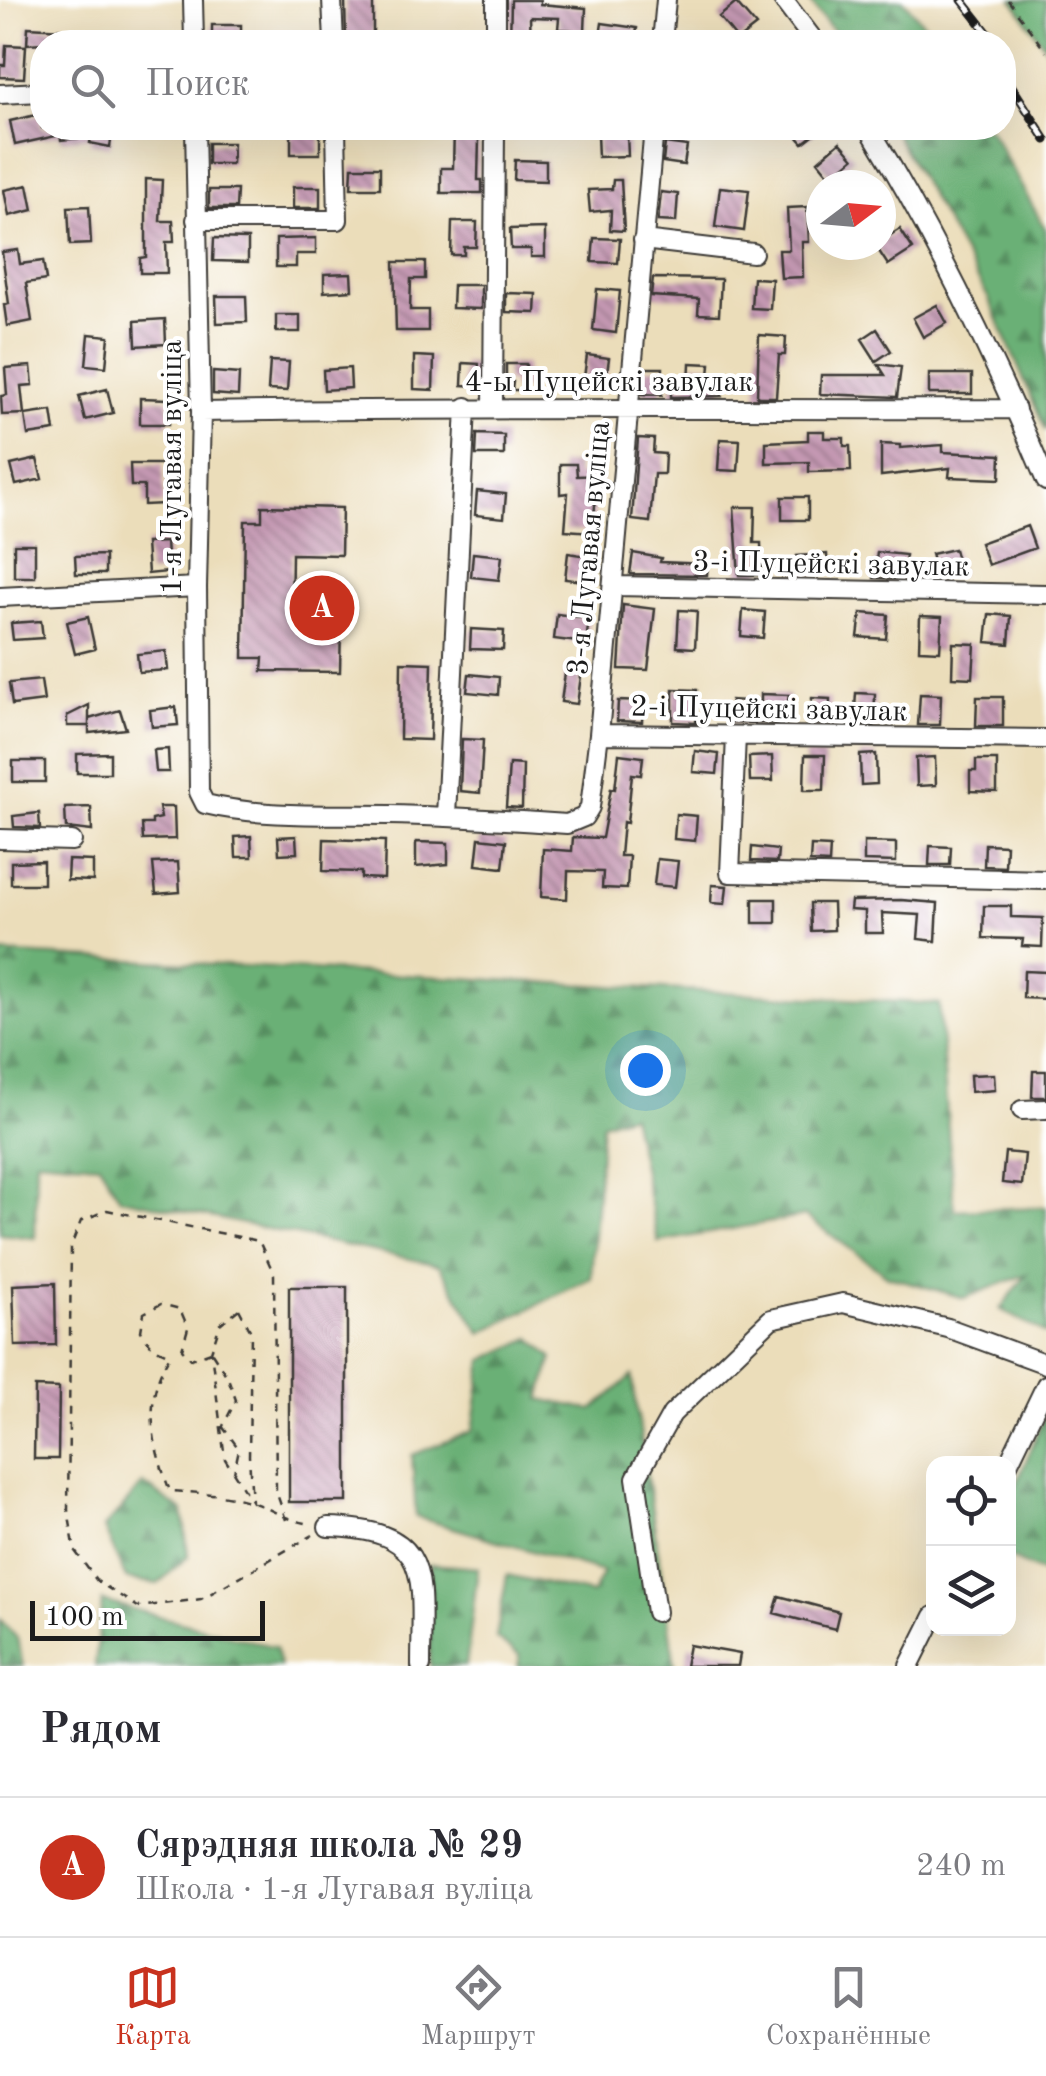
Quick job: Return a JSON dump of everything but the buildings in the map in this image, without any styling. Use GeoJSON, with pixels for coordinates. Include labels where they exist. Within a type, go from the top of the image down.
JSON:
{"type":"FeatureCollection","features":[{"type":"Feature","properties":{"kind":"street"},"geometry":{"type":"LineString","coordinates":[[193,0],[194,30]]}},
{"type":"Feature","properties":{"kind":"street"},"geometry":{"type":"LineString","coordinates":[[332,0],[333,30]]}},
{"type":"Feature","properties":{"kind":"street"},"geometry":{"type":"LineString","coordinates":[[496,0],[496,30]]}},
{"type":"Feature","properties":{"kind":"street"},"geometry":{"type":"LineString","coordinates":[[663,30],[666,0]]}},
{"type":"Feature","properties":{"kind":"street"},"geometry":{"type":"LineString","coordinates":[[782,0],[806,30]]}},
{"type":"Feature","properties":{"kind":"street"},"geometry":{"type":"LineString","coordinates":[[0,94],[30,93]]}},
{"type":"Feature","properties":{"kind":"street","name":"1-я Лугавая вуліца"},"geometry":{"type":"LineString","coordinates":[[195,140],[201,412],[197,587],[199,792],[205,804]]}},
{"type":"Feature","properties":{"kind":"street"},"geometry":{"type":"LineString","coordinates":[[196,220],[338,220],[336,140]]}},
{"type":"Feature","properties":{"kind":"street"},"geometry":{"type":"LineString","coordinates":[[494,407],[496,140]]}},
{"type":"Feature","properties":{"kind":"street","name":"3-я Лугавая вуліца"},"geometry":{"type":"LineString","coordinates":[[599,734],[653,140]]}},
{"type":"Feature","properties":{"kind":"street"},"geometry":{"type":"LineString","coordinates":[[876,140],[912,198],[1016,409],[1046,481]]}},
{"type":"Feature","properties":{"kind":"street"},"geometry":{"type":"LineString","coordinates":[[643,240],[754,254]]}},
{"type":"Feature","properties":{"kind":"street"},"geometry":{"type":"LineString","coordinates":[[446,816],[466,407]]}},
{"type":"Feature","properties":{"kind":"street","name":"4-ы Пуцейскі завулак"},"geometry":{"type":"LineString","coordinates":[[201,412],[466,407],[1016,409]]}},
{"type":"Feature","properties":{"kind":"street","name":"3-і Пуцейскі завулак"},"geometry":{"type":"LineString","coordinates":[[614,586],[1046,594]]}},
{"type":"Feature","properties":{"kind":"street"},"geometry":{"type":"LineString","coordinates":[[0,597],[197,587]]}},
{"type":"Feature","properties":{"kind":"street","name":"2-і Пуцейскі завулак"},"geometry":{"type":"LineString","coordinates":[[205,804],[228,810],[282,813],[577,822],[590,806],[599,734],[1046,739]]}},
{"type":"Feature","properties":{"kind":"street"},"geometry":{"type":"LineString","coordinates":[[736,736],[730,872],[1046,880]]}},
{"type":"Feature","properties":{"kind":"street"},"geometry":{"type":"LineString","coordinates":[[0,840],[72,841]]}},
{"type":"Feature","properties":{"kind":"street"},"geometry":{"type":"LineString","coordinates":[[1022,1110],[1046,1109]]}},
{"type":"Feature","properties":{"kind":"street"},"geometry":{"type":"LineString","coordinates":[[656,1612],[636,1478],[672,1414],[771,1319],[843,1303],[948,1328],[1046,1364]]}},
{"type":"Feature","properties":{"kind":"street"},"geometry":{"type":"LineString","coordinates":[[1012,1456],[1046,1385]]}},
{"type":"Feature","properties":{"kind":"street"},"geometry":{"type":"LineString","coordinates":[[328,1527],[382,1533],[407,1546],[420,1578],[421,1666]]}},
{"type":"Feature","properties":{"kind":"street"},"geometry":{"type":"LineString","coordinates":[[909,1666],[926,1632]]}},
{"type":"Feature","properties":{"kind":"path"},"geometry":{"type":"LineString","coordinates":[[1008,0],[1046,52]]}},
{"type":"Feature","properties":{"kind":"path"},"geometry":{"type":"LineString","coordinates":[[286,1520],[276,1491],[274,1274],[259,1241],[107,1210],[80,1221],[71,1246],[68,1510],[75,1550],[96,1581],[138,1606],[201,1598],[328,1527]]}},
{"type":"Feature","properties":{"kind":"path"},"geometry":{"type":"LineString","coordinates":[[212,1352],[191,1358],[182,1349],[188,1328],[180,1309],[161,1304],[144,1312],[141,1330],[152,1347],[170,1355],[156,1377],[152,1420],[158,1460],[170,1491],[208,1493],[252,1502],[286,1520],[328,1527]]}},
{"type":"Feature","properties":{"kind":"path"},"geometry":{"type":"LineString","coordinates":[[239,1309],[250,1332],[252,1502],[225,1459],[212,1352],[220,1324],[239,1309]]}},
{"type":"Feature","properties":{"kind":"path"},"geometry":{"type":"LineString","coordinates":[[212,1352],[236,1400],[222,1426]]}},
{"type":"Feature","properties":{"kind":"path"},"geometry":{"type":"LineString","coordinates":[[222,1426],[239,1449],[234,1474]]}},
{"type":"Feature","properties":{"kind":"green space"},"geometry":{"type":"Polygon","coordinates":[[[808,0],[903,0],[929,30],[832,30],[808,0]]]}},
{"type":"Feature","properties":{"kind":"green space"},"geometry":{"type":"Polygon","coordinates":[[[1013,0],[1046,0],[1046,48],[1013,0]]]}},
{"type":"Feature","properties":{"kind":"green space"},"geometry":{"type":"Polygon","coordinates":[[[899,140],[996,140],[1046,230],[1046,431],[988,297],[899,140]]]}},
{"type":"Feature","properties":{"kind":"green space"},"geometry":{"type":"Polygon","coordinates":[[[0,953],[939,1004],[954,1210],[1046,1207],[1046,1334],[1000,1309],[1027,1274],[964,1298],[888,1276],[805,1216],[658,1242],[631,1114],[602,1123],[591,1278],[481,1333],[439,1265],[120,1198],[99,1164],[36,1159],[35,1238],[0,1234],[0,953]]]}},
{"type":"Feature","properties":{"kind":"green space"},"geometry":{"type":"Polygon","coordinates":[[[531,1338],[553,1358],[540,1399],[593,1410],[632,1376],[675,1666],[518,1666],[520,1656],[496,1638],[507,1575],[592,1594],[603,1572],[416,1517],[412,1455],[473,1431],[483,1360],[531,1338]]]}},
{"type":"Feature","properties":{"kind":"green space"},"geometry":{"type":"Polygon","coordinates":[[[1046,1413],[1046,1575],[1016,1560],[1016,1485],[1046,1413]]]}},
{"type":"Feature","properties":{"kind":"green space"},"geometry":{"type":"Polygon","coordinates":[[[143,1484],[183,1511],[188,1556],[158,1584],[126,1579],[104,1528],[143,1484]]]}},
{"type":"Feature","properties":{"kind":"green space"},"geometry":{"type":"Polygon","coordinates":[[[430,1564],[478,1568],[466,1666],[430,1666],[430,1564]]]}},
{"type":"Feature","properties":{"kind":"green space"},"geometry":{"type":"Polygon","coordinates":[[[102,1601],[275,1647],[280,1666],[95,1666],[102,1601]]]}},
{"type":"Feature","properties":{"kind":"green space"},"geometry":{"type":"Polygon","coordinates":[[[0,1619],[17,1638],[23,1666],[0,1666],[0,1619]]]}},
{"type":"Feature","properties":{"kind":"railway"},"geometry":{"type":"LineString","coordinates":[[962,0],[986,30]]}},
{"type":"Feature","properties":{"kind":"railway"},"geometry":{"type":"LineString","coordinates":[[1016,93],[1046,140]]}},
{"type":"Feature","properties":{"kind":"place","name":"Сярэдняя школа № 29"},"geometry":{"type":"Point","coordinates":[322,608]}}]}
